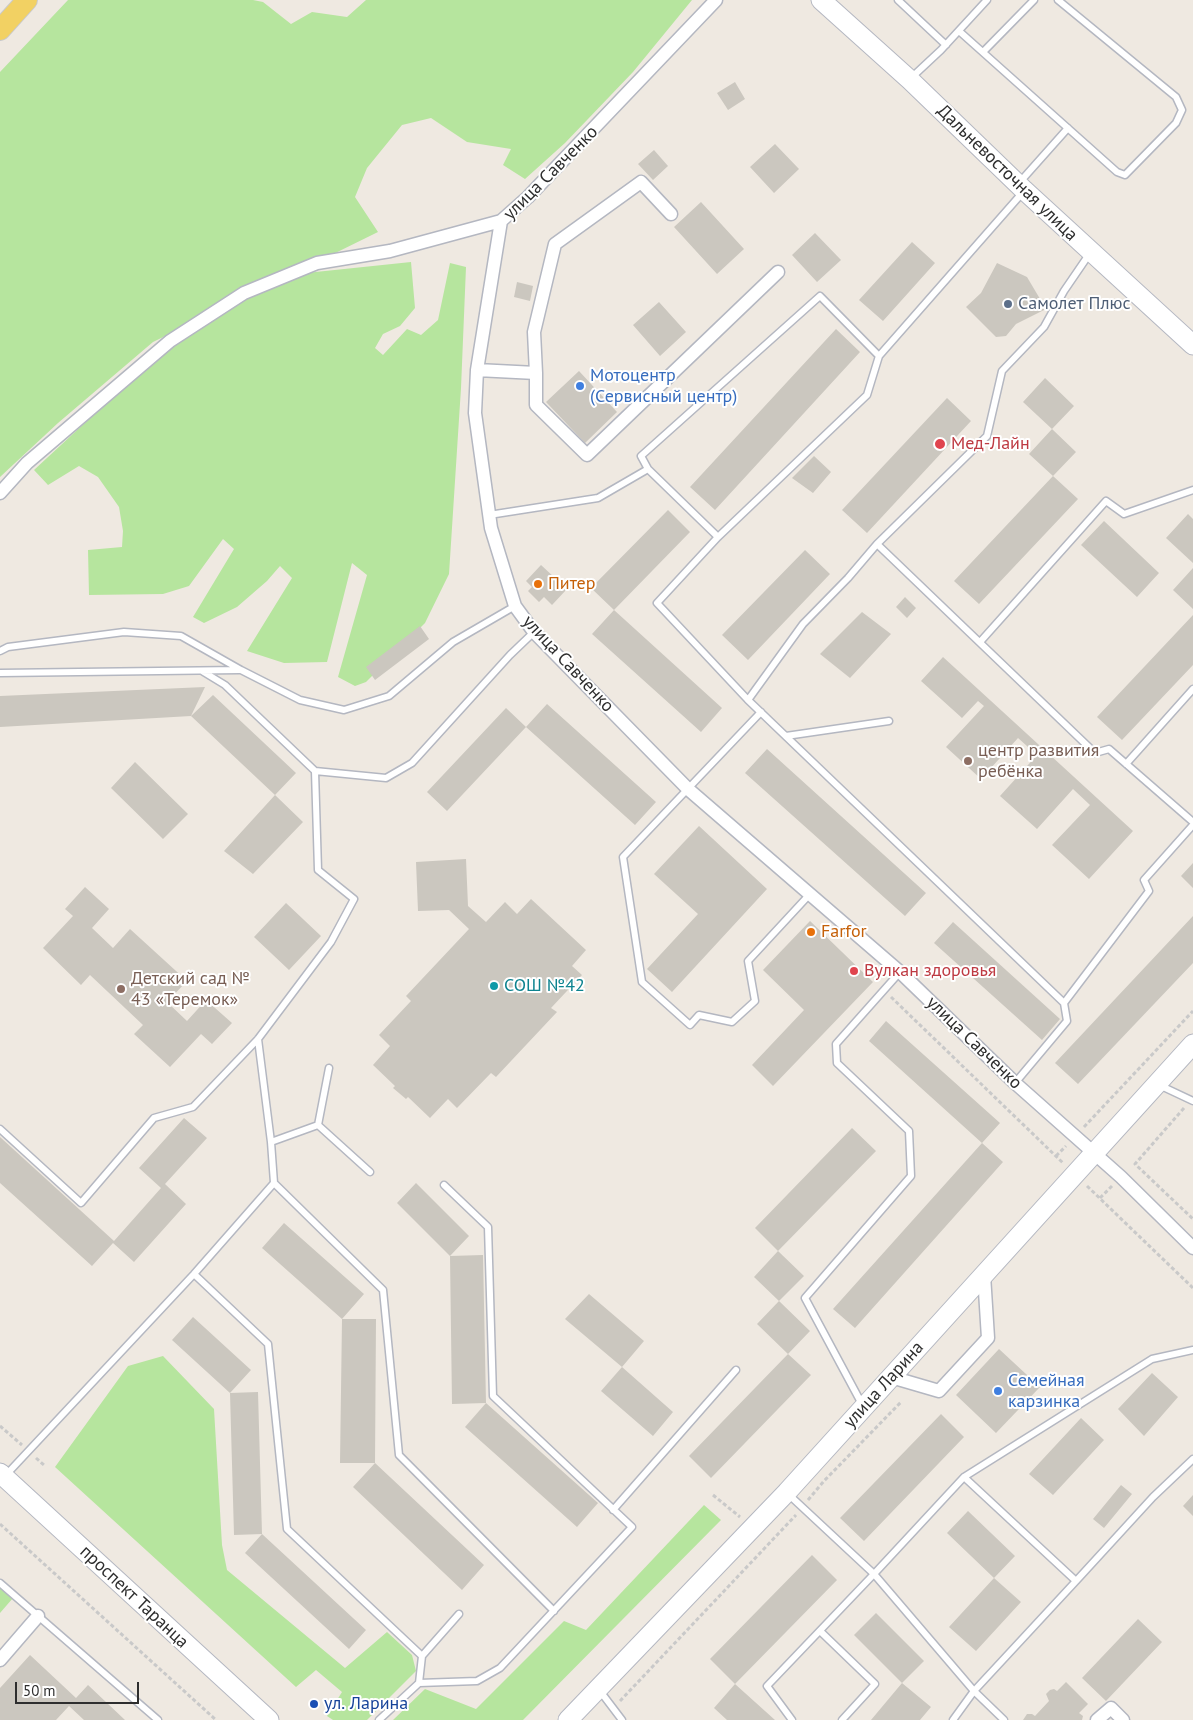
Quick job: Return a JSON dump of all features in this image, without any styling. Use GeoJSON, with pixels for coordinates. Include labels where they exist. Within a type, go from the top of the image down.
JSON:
{"type":"FeatureCollection","features":[{"type":"Feature","properties":{"kind":"main road"},"geometry":{"type":"LineString","coordinates":[[0,30],[27,0]]}},
{"type":"Feature","properties":{"kind":"main road","name":"Дальневосточная улица"},"geometry":{"type":"LineString","coordinates":[[822,0],[910,80],[1021,187],[1193,346]]}},
{"type":"Feature","properties":{"kind":"main road","name":"улица Ларина"},"geometry":{"type":"LineString","coordinates":[[568,1720],[787,1492],[1193,1044]]}},
{"type":"Feature","properties":{"kind":"main road","name":"проспект Таранца"},"geometry":{"type":"LineString","coordinates":[[1,1477],[268,1720]]}},
{"type":"Feature","properties":{"kind":"street","name":"улица Савченко"},"geometry":{"type":"LineString","coordinates":[[716,0],[528,197],[501,221],[477,370],[475,413],[491,528],[515,606],[534,632],[688,789],[900,972],[1015,1083],[1121,1177],[1193,1248]]}},
{"type":"Feature","properties":{"kind":"street"},"geometry":{"type":"LineString","coordinates":[[671,214],[641,182],[555,244],[534,332],[536,405],[587,455],[778,272]]}},
{"type":"Feature","properties":{"kind":"street"},"geometry":{"type":"LineString","coordinates":[[0,493],[27,463],[170,341],[244,293],[317,263],[390,251],[501,221]]}},
{"type":"Feature","properties":{"kind":"street"},"geometry":{"type":"LineString","coordinates":[[477,370],[536,374]]}},
{"type":"Feature","properties":{"kind":"street"},"geometry":{"type":"LineString","coordinates":[[891,1377],[939,1391],[988,1338],[984,1275]]}},
{"type":"Feature","properties":{"kind":"street"},"geometry":{"type":"LineString","coordinates":[[0,1660],[38,1616]]}},
{"type":"Feature","properties":{"kind":"street"},"geometry":{"type":"LineString","coordinates":[[1097,1720],[1111,1708],[1123,1720]]}},
{"type":"Feature","properties":{"kind":"lane"},"geometry":{"type":"LineString","coordinates":[[898,0],[946,45]]}},
{"type":"Feature","properties":{"kind":"lane"},"geometry":{"type":"LineString","coordinates":[[910,80],[946,45],[987,0]]}},
{"type":"Feature","properties":{"kind":"lane"},"geometry":{"type":"LineString","coordinates":[[983,52],[1034,0]]}},
{"type":"Feature","properties":{"kind":"lane"},"geometry":{"type":"LineString","coordinates":[[959,30],[1117,172],[1125,176],[1176,123],[1182,110],[1176,97],[1058,0]]}},
{"type":"Feature","properties":{"kind":"lane"},"geometry":{"type":"LineString","coordinates":[[1015,1083],[1067,1021],[1064,1003],[748,700],[657,603],[718,537],[867,395],[879,356],[1068,128]]}},
{"type":"Feature","properties":{"kind":"lane"},"geometry":{"type":"LineString","coordinates":[[748,700],[803,624],[848,578],[877,544],[987,436],[1002,371],[1044,327],[1064,291],[1091,252]]}},
{"type":"Feature","properties":{"kind":"lane"},"geometry":{"type":"LineString","coordinates":[[718,537],[648,469],[641,456],[820,296],[879,356]]}},
{"type":"Feature","properties":{"kind":"lane"},"geometry":{"type":"LineString","coordinates":[[489,515],[598,498],[648,469]]}},
{"type":"Feature","properties":{"kind":"lane"},"geometry":{"type":"LineString","coordinates":[[980,642],[1106,502],[1124,514],[1193,490]]}},
{"type":"Feature","properties":{"kind":"lane"},"geometry":{"type":"LineString","coordinates":[[877,544],[1095,753],[1109,749],[1193,824],[1144,880],[1149,891],[1064,1003]]}},
{"type":"Feature","properties":{"kind":"lane"},"geometry":{"type":"LineString","coordinates":[[0,651],[8,647],[124,632],[181,636],[241,670],[300,700],[344,710],[389,696],[453,642],[515,606]]}},
{"type":"Feature","properties":{"kind":"lane"},"geometry":{"type":"LineString","coordinates":[[200,670],[226,686],[315,771],[386,778],[412,763],[510,655],[534,632]]}},
{"type":"Feature","properties":{"kind":"lane"},"geometry":{"type":"LineString","coordinates":[[0,673],[241,670]]}},
{"type":"Feature","properties":{"kind":"lane"},"geometry":{"type":"LineString","coordinates":[[1126,764],[1193,689]]}},
{"type":"Feature","properties":{"kind":"lane"},"geometry":{"type":"LineString","coordinates":[[761,712],[623,857],[642,982],[690,1025],[699,1015],[732,1022],[755,1002],[748,961],[810,894]]}},
{"type":"Feature","properties":{"kind":"lane"},"geometry":{"type":"LineString","coordinates":[[786,736],[889,721]]}},
{"type":"Feature","properties":{"kind":"lane"},"geometry":{"type":"LineString","coordinates":[[0,1128],[81,1203],[154,1118],[194,1107],[258,1039],[331,942],[354,899],[318,870],[315,771]]}},
{"type":"Feature","properties":{"kind":"lane"},"geometry":{"type":"LineString","coordinates":[[864,1407],[805,1298],[911,1176],[909,1131],[837,1063],[836,1044],[900,972]]}},
{"type":"Feature","properties":{"kind":"lane"},"geometry":{"type":"LineString","coordinates":[[258,1039],[271,1142],[274,1183],[384,1290],[399,1455],[554,1611]]}},
{"type":"Feature","properties":{"kind":"lane"},"geometry":{"type":"LineString","coordinates":[[318,1125],[328,1068]]}},
{"type":"Feature","properties":{"kind":"lane"},"geometry":{"type":"LineString","coordinates":[[1156,1084],[1192,1100]]}},
{"type":"Feature","properties":{"kind":"lane"},"geometry":{"type":"LineString","coordinates":[[271,1142],[318,1125]]}},
{"type":"Feature","properties":{"kind":"lane"},"geometry":{"type":"LineString","coordinates":[[318,1125],[370,1172]]}},
{"type":"Feature","properties":{"kind":"lane"},"geometry":{"type":"LineString","coordinates":[[1,1477],[194,1274],[274,1183]]}},
{"type":"Feature","properties":{"kind":"lane"},"geometry":{"type":"LineString","coordinates":[[379,1720],[420,1683],[477,1682],[500,1668],[632,1527],[493,1396],[488,1227],[444,1185]]}},
{"type":"Feature","properties":{"kind":"lane"},"geometry":{"type":"LineString","coordinates":[[194,1274],[268,1344],[287,1529],[422,1656]]}},
{"type":"Feature","properties":{"kind":"lane"},"geometry":{"type":"LineString","coordinates":[[792,1720],[767,1686],[964,1477],[1152,1359],[1193,1350]]}},
{"type":"Feature","properties":{"kind":"lane"},"geometry":{"type":"LineString","coordinates":[[613,1510],[736,1370]]}},
{"type":"Feature","properties":{"kind":"lane"},"geometry":{"type":"LineString","coordinates":[[953,1720],[974,1691],[1153,1497],[1193,1460]]}},
{"type":"Feature","properties":{"kind":"lane"},"geometry":{"type":"LineString","coordinates":[[964,1477],[1076,1581]]}},
{"type":"Feature","properties":{"kind":"lane"},"geometry":{"type":"LineString","coordinates":[[787,1492],[874,1574],[974,1691],[1004,1720]]}},
{"type":"Feature","properties":{"kind":"lane"},"geometry":{"type":"LineString","coordinates":[[0,1583],[158,1720]]}},
{"type":"Feature","properties":{"kind":"lane"},"geometry":{"type":"LineString","coordinates":[[420,1683],[422,1656],[459,1614]]}},
{"type":"Feature","properties":{"kind":"lane"},"geometry":{"type":"LineString","coordinates":[[820,1631],[875,1684],[842,1720]]}},
{"type":"Feature","properties":{"kind":"lane"},"geometry":{"type":"LineString","coordinates":[[598,1688],[622,1720]]}},
{"type":"Feature","properties":{"kind":"path"},"geometry":{"type":"LineString","coordinates":[[884,990],[1193,1288]]}},
{"type":"Feature","properties":{"kind":"path"},"geometry":{"type":"LineString","coordinates":[[1056,1156],[1193,1011]]}},
{"type":"Feature","properties":{"kind":"path"},"geometry":{"type":"LineString","coordinates":[[1192,1100],[1135,1164],[1193,1219]]}},
{"type":"Feature","properties":{"kind":"path"},"geometry":{"type":"LineString","coordinates":[[614,1708],[782,1531],[824,1481],[901,1402]]}},
{"type":"Feature","properties":{"kind":"path"},"geometry":{"type":"LineString","coordinates":[[0,1524],[216,1720]]}},
{"type":"Feature","properties":{"kind":"green space"},"geometry":{"type":"Polygon","coordinates":[[[68,0],[253,0],[263,2],[291,24],[312,12],[347,17],[366,0],[692,0],[633,72],[565,143],[525,179],[503,165],[511,149],[467,142],[431,118],[402,125],[367,168],[355,197],[378,232],[254,293],[306,273],[411,262],[415,308],[400,326],[383,334],[375,348],[383,355],[407,329],[421,335],[438,320],[450,263],[466,267],[461,388],[449,574],[425,623],[366,682],[355,686],[338,677],[367,575],[352,563],[327,662],[284,663],[247,651],[292,578],[280,566],[267,581],[237,607],[204,623],[193,617],[234,549],[223,539],[189,586],[163,594],[89,595],[88,550],[122,547],[123,531],[119,507],[98,477],[79,466],[48,485],[34,470],[157,356],[235,302],[153,342],[58,423],[0,477],[0,72],[68,0]]]}},
{"type":"Feature","properties":{"kind":"green space"},"geometry":{"type":"Polygon","coordinates":[[[163,1356],[214,1409],[222,1545],[227,1570],[345,1668],[387,1632],[412,1655],[416,1671],[367,1720],[333,1720],[327,1716],[342,1692],[316,1670],[296,1687],[55,1467],[128,1366],[163,1356]]]}},
{"type":"Feature","properties":{"kind":"green space"},"geometry":{"type":"Polygon","coordinates":[[[704,1505],[721,1520],[523,1720],[393,1720],[425,1689],[476,1709],[564,1621],[586,1630],[704,1505]]]}},
{"type":"Feature","properties":{"kind":"green space"},"geometry":{"type":"Polygon","coordinates":[[[0,1587],[13,1598],[0,1613],[0,1587]]]}},
{"type":"Feature","properties":{"kind":"building"},"geometry":{"type":"Polygon","coordinates":[[[735,82],[745,99],[728,110],[717,93],[735,82]]]}},
{"type":"Feature","properties":{"kind":"building"},"geometry":{"type":"Polygon","coordinates":[[[775,144],[799,169],[774,193],[750,167],[775,144]]]}},
{"type":"Feature","properties":{"kind":"building"},"geometry":{"type":"Polygon","coordinates":[[[654,150],[668,166],[653,180],[638,164],[654,150]]]}},
{"type":"Feature","properties":{"kind":"building"},"geometry":{"type":"Polygon","coordinates":[[[701,202],[744,249],[717,274],[674,227],[701,202]]]}},
{"type":"Feature","properties":{"kind":"building"},"geometry":{"type":"Polygon","coordinates":[[[815,233],[841,260],[817,282],[792,255],[815,233]]]}},
{"type":"Feature","properties":{"kind":"building"},"geometry":{"type":"Polygon","coordinates":[[[912,242],[935,263],[883,321],[859,300],[912,242]]]}},
{"type":"Feature","properties":{"kind":"building"},"geometry":{"type":"Polygon","coordinates":[[[997,263],[1027,277],[1046,309],[1016,324],[1006,336],[996,337],[966,307],[981,293],[997,263]]]}},
{"type":"Feature","properties":{"kind":"building"},"geometry":{"type":"Polygon","coordinates":[[[517,282],[533,286],[530,301],[514,297],[517,282]]]}},
{"type":"Feature","properties":{"kind":"building"},"geometry":{"type":"Polygon","coordinates":[[[659,302],[686,332],[660,356],[633,325],[659,302]]]}},
{"type":"Feature","properties":{"kind":"building"},"geometry":{"type":"Polygon","coordinates":[[[836,329],[860,352],[715,510],[690,487],[836,329]]]}},
{"type":"Feature","properties":{"kind":"building"},"geometry":{"type":"Polygon","coordinates":[[[579,371],[617,412],[585,443],[546,402],[579,371]]]}},
{"type":"Feature","properties":{"kind":"building"},"geometry":{"type":"Polygon","coordinates":[[[1045,378],[1074,406],[1052,429],[1023,402],[1045,378]]]}},
{"type":"Feature","properties":{"kind":"building"},"geometry":{"type":"Polygon","coordinates":[[[947,398],[971,421],[867,533],[842,510],[947,398]]]}},
{"type":"Feature","properties":{"kind":"building"},"geometry":{"type":"Polygon","coordinates":[[[1052,429],[1076,452],[1053,476],[1029,454],[1052,429]]]}},
{"type":"Feature","properties":{"kind":"building"},"geometry":{"type":"Polygon","coordinates":[[[814,456],[831,472],[813,493],[792,478],[814,456]]]}},
{"type":"Feature","properties":{"kind":"building"},"geometry":{"type":"Polygon","coordinates":[[[1053,476],[1078,499],[979,604],[954,581],[1053,476]]]}},
{"type":"Feature","properties":{"kind":"building"},"geometry":{"type":"Polygon","coordinates":[[[668,510],[690,532],[614,610],[591,588],[668,510]]]}},
{"type":"Feature","properties":{"kind":"building"},"geometry":{"type":"Polygon","coordinates":[[[1188,514],[1193,519],[1193,563],[1166,538],[1188,514]]]}},
{"type":"Feature","properties":{"kind":"building"},"geometry":{"type":"Polygon","coordinates":[[[1104,521],[1159,573],[1137,597],[1081,545],[1104,521]]]}},
{"type":"Feature","properties":{"kind":"building"},"geometry":{"type":"Polygon","coordinates":[[[805,550],[830,574],[748,660],[722,635],[805,550]]]}},
{"type":"Feature","properties":{"kind":"building"},"geometry":{"type":"Polygon","coordinates":[[[541,565],[567,589],[552,605],[544,597],[539,602],[528,591],[532,587],[526,581],[541,565]]]}},
{"type":"Feature","properties":{"kind":"building"},"geometry":{"type":"Polygon","coordinates":[[[1193,568],[1193,609],[1173,590],[1193,568]]]}},
{"type":"Feature","properties":{"kind":"building"},"geometry":{"type":"Polygon","coordinates":[[[905,597],[916,608],[907,618],[896,607],[905,597]]]}},
{"type":"Feature","properties":{"kind":"building"},"geometry":{"type":"Polygon","coordinates":[[[614,610],[722,708],[701,732],[592,634],[614,610]]]}},
{"type":"Feature","properties":{"kind":"building"},"geometry":{"type":"Polygon","coordinates":[[[862,612],[891,634],[850,678],[820,654],[862,612]]]}},
{"type":"Feature","properties":{"kind":"building"},"geometry":{"type":"Polygon","coordinates":[[[1193,615],[1193,665],[1122,740],[1097,717],[1193,615]]]}},
{"type":"Feature","properties":{"kind":"building"},"geometry":{"type":"Polygon","coordinates":[[[420,626],[429,639],[375,680],[366,667],[420,626]]]}},
{"type":"Feature","properties":{"kind":"building"},"geometry":{"type":"Polygon","coordinates":[[[943,657],[1133,831],[1089,879],[1052,845],[1090,805],[1073,789],[1037,829],[1000,796],[1037,755],[1018,738],[981,779],[946,747],[984,706],[978,701],[962,718],[921,681],[943,657]]]}},
{"type":"Feature","properties":{"kind":"building"},"geometry":{"type":"Polygon","coordinates":[[[205,687],[191,716],[0,727],[0,696],[205,687]]]}},
{"type":"Feature","properties":{"kind":"building"},"geometry":{"type":"Polygon","coordinates":[[[213,695],[296,773],[275,795],[191,716],[213,695]]]}},
{"type":"Feature","properties":{"kind":"building"},"geometry":{"type":"Polygon","coordinates":[[[547,704],[656,802],[635,825],[526,727],[547,704]]]}},
{"type":"Feature","properties":{"kind":"building"},"geometry":{"type":"Polygon","coordinates":[[[506,708],[526,727],[447,811],[427,792],[506,708]]]}},
{"type":"Feature","properties":{"kind":"building"},"geometry":{"type":"Polygon","coordinates":[[[767,749],[926,893],[905,916],[745,773],[767,749]]]}},
{"type":"Feature","properties":{"kind":"building"},"geometry":{"type":"Polygon","coordinates":[[[135,762],[188,814],[163,839],[111,788],[135,762]]]}},
{"type":"Feature","properties":{"kind":"building"},"geometry":{"type":"Polygon","coordinates":[[[275,795],[303,822],[253,874],[224,851],[275,795]]]}},
{"type":"Feature","properties":{"kind":"building"},"geometry":{"type":"Polygon","coordinates":[[[699,826],[767,889],[672,992],[647,969],[698,914],[654,874],[699,826]]]}},
{"type":"Feature","properties":{"kind":"building","name":"СОШ №42"},"geometry":{"type":"Polygon","coordinates":[[[466,859],[468,906],[486,922],[505,902],[517,914],[531,899],[586,950],[572,966],[582,975],[551,1008],[557,1012],[496,1077],[491,1073],[457,1108],[448,1099],[430,1118],[408,1097],[406,1099],[393,1088],[395,1086],[373,1065],[390,1046],[379,1035],[411,1001],[406,996],[469,929],[449,910],[418,911],[416,862],[466,859]]]}},
{"type":"Feature","properties":{"kind":"building"},"geometry":{"type":"Polygon","coordinates":[[[1193,863],[1193,888],[1181,876],[1193,863]]]}},
{"type":"Feature","properties":{"kind":"building"},"geometry":{"type":"Polygon","coordinates":[[[85,887],[109,909],[92,928],[113,948],[130,929],[187,981],[167,1002],[187,1021],[206,1000],[232,1023],[212,1044],[201,1034],[170,1067],[134,1034],[143,1025],[90,975],[81,985],[43,948],[73,916],[65,909],[85,887]]]}},
{"type":"Feature","properties":{"kind":"building"},"geometry":{"type":"Polygon","coordinates":[[[286,903],[321,936],[289,970],[254,937],[286,903]]]}},
{"type":"Feature","properties":{"kind":"building"},"geometry":{"type":"Polygon","coordinates":[[[1193,916],[1193,963],[1078,1084],[1055,1063],[1193,916]]]}},
{"type":"Feature","properties":{"kind":"building"},"geometry":{"type":"Polygon","coordinates":[[[810,921],[873,982],[773,1086],[752,1065],[804,1010],[763,970],[810,921]]]}},
{"type":"Feature","properties":{"kind":"building"},"geometry":{"type":"Polygon","coordinates":[[[953,922],[1060,1019],[1042,1040],[934,943],[953,922]]]}},
{"type":"Feature","properties":{"kind":"building"},"geometry":{"type":"Polygon","coordinates":[[[886,1021],[1000,1123],[982,1143],[869,1041],[886,1021]]]}},
{"type":"Feature","properties":{"kind":"building"},"geometry":{"type":"Polygon","coordinates":[[[184,1118],[207,1138],[165,1184],[186,1204],[134,1262],[113,1243],[92,1266],[0,1183],[0,1137],[114,1241],[161,1188],[139,1168],[184,1118]]]}},
{"type":"Feature","properties":{"kind":"building"},"geometry":{"type":"Polygon","coordinates":[[[852,1128],[876,1151],[778,1251],[755,1228],[852,1128]]]}},
{"type":"Feature","properties":{"kind":"building"},"geometry":{"type":"Polygon","coordinates":[[[982,1143],[1003,1162],[855,1328],[833,1309],[982,1143]]]}},
{"type":"Feature","properties":{"kind":"building"},"geometry":{"type":"Polygon","coordinates":[[[416,1183],[469,1236],[450,1256],[397,1203],[416,1183]]]}},
{"type":"Feature","properties":{"kind":"building"},"geometry":{"type":"Polygon","coordinates":[[[284,1223],[364,1294],[342,1319],[262,1248],[284,1223]]]}},
{"type":"Feature","properties":{"kind":"building"},"geometry":{"type":"Polygon","coordinates":[[[778,1251],[804,1276],[779,1301],[754,1277],[778,1251]]]}},
{"type":"Feature","properties":{"kind":"building"},"geometry":{"type":"Polygon","coordinates":[[[483,1255],[486,1403],[452,1404],[450,1256],[483,1255]]]}},
{"type":"Feature","properties":{"kind":"building"},"geometry":{"type":"Polygon","coordinates":[[[589,1294],[644,1341],[622,1367],[565,1319],[589,1294]]]}},
{"type":"Feature","properties":{"kind":"building"},"geometry":{"type":"Polygon","coordinates":[[[779,1301],[810,1331],[788,1354],[757,1324],[779,1301]]]}},
{"type":"Feature","properties":{"kind":"building"},"geometry":{"type":"Polygon","coordinates":[[[193,1317],[251,1370],[230,1393],[172,1340],[193,1317]]]}},
{"type":"Feature","properties":{"kind":"building"},"geometry":{"type":"Polygon","coordinates":[[[342,1319],[376,1319],[375,1463],[340,1463],[342,1319]]]}},
{"type":"Feature","properties":{"kind":"building","name":"Семейная карзинка"},"geometry":{"type":"Polygon","coordinates":[[[999,1349],[1040,1387],[996,1433],[956,1395],[999,1349]]]}},
{"type":"Feature","properties":{"kind":"building"},"geometry":{"type":"Polygon","coordinates":[[[788,1354],[811,1375],[711,1478],[689,1456],[788,1354]]]}},
{"type":"Feature","properties":{"kind":"building"},"geometry":{"type":"Polygon","coordinates":[[[622,1367],[673,1412],[653,1436],[601,1391],[622,1367]]]}},
{"type":"Feature","properties":{"kind":"building"},"geometry":{"type":"Polygon","coordinates":[[[1152,1373],[1178,1397],[1144,1436],[1118,1409],[1152,1373]]]}},
{"type":"Feature","properties":{"kind":"building"},"geometry":{"type":"Polygon","coordinates":[[[258,1392],[262,1534],[234,1535],[230,1393],[258,1392]]]}},
{"type":"Feature","properties":{"kind":"building"},"geometry":{"type":"Polygon","coordinates":[[[486,1403],[598,1503],[577,1527],[465,1427],[486,1403]]]}},
{"type":"Feature","properties":{"kind":"building"},"geometry":{"type":"Polygon","coordinates":[[[941,1414],[964,1437],[864,1541],[840,1518],[941,1414]]]}},
{"type":"Feature","properties":{"kind":"building"},"geometry":{"type":"Polygon","coordinates":[[[1081,1418],[1104,1440],[1053,1495],[1029,1474],[1081,1418]]]}},
{"type":"Feature","properties":{"kind":"building"},"geometry":{"type":"Polygon","coordinates":[[[375,1463],[484,1565],[462,1590],[353,1487],[375,1463]]]}},
{"type":"Feature","properties":{"kind":"building"},"geometry":{"type":"Polygon","coordinates":[[[1121,1485],[1132,1494],[1104,1528],[1093,1519],[1121,1485]]]}},
{"type":"Feature","properties":{"kind":"building"},"geometry":{"type":"Polygon","coordinates":[[[1193,1495],[1193,1516],[1183,1506],[1193,1495]]]}},
{"type":"Feature","properties":{"kind":"building"},"geometry":{"type":"Polygon","coordinates":[[[968,1511],[1015,1556],[994,1578],[947,1533],[968,1511]]]}},
{"type":"Feature","properties":{"kind":"building"},"geometry":{"type":"Polygon","coordinates":[[[262,1534],[366,1630],[349,1649],[245,1553],[262,1534]]]}},
{"type":"Feature","properties":{"kind":"building"},"geometry":{"type":"Polygon","coordinates":[[[812,1555],[837,1580],[735,1684],[710,1659],[812,1555]]]}},
{"type":"Feature","properties":{"kind":"building"},"geometry":{"type":"Polygon","coordinates":[[[994,1578],[1021,1602],[976,1651],[949,1627],[994,1578]]]}},
{"type":"Feature","properties":{"kind":"building"},"geometry":{"type":"Polygon","coordinates":[[[876,1613],[924,1661],[902,1683],[854,1635],[876,1613]]]}},
{"type":"Feature","properties":{"kind":"building"},"geometry":{"type":"Polygon","coordinates":[[[1138,1619],[1162,1642],[1106,1701],[1082,1678],[1138,1619]]]}},
{"type":"Feature","properties":{"kind":"building"},"geometry":{"type":"Polygon","coordinates":[[[30,1655],[76,1698],[88,1685],[125,1720],[84,1720],[69,1706],[56,1720],[0,1720],[0,1688],[30,1655]]]}},
{"type":"Feature","properties":{"kind":"building"},"geometry":{"type":"Polygon","coordinates":[[[1066,1682],[1088,1704],[1079,1713],[1083,1716],[1082,1720],[1023,1720],[1027,1714],[1035,1716],[1049,1701],[1046,1694],[1050,1690],[1054,1689],[1057,1691],[1066,1682]]]}},
{"type":"Feature","properties":{"kind":"building"},"geometry":{"type":"Polygon","coordinates":[[[902,1683],[931,1707],[920,1720],[871,1720],[902,1683]]]}},
{"type":"Feature","properties":{"kind":"building"},"geometry":{"type":"Polygon","coordinates":[[[735,1684],[775,1720],[727,1720],[714,1708],[735,1684]]]}},
{"type":"Feature","properties":{"kind":"place","name":"Самолет Плюс"},"geometry":{"type":"Point","coordinates":[1008,304]}},
{"type":"Feature","properties":{"kind":"place","name":"Мотоцентр (Сервисный центр)"},"geometry":{"type":"Point","coordinates":[580,386]}},
{"type":"Feature","properties":{"kind":"place","name":"Мед-Лайн"},"geometry":{"type":"Point","coordinates":[940,444]}},
{"type":"Feature","properties":{"kind":"place","name":"Питер"},"geometry":{"type":"Point","coordinates":[538,584]}},
{"type":"Feature","properties":{"kind":"place","name":"центр развития ребёнка"},"geometry":{"type":"Point","coordinates":[968,761]}},
{"type":"Feature","properties":{"kind":"place","name":"Farfor"},"geometry":{"type":"Point","coordinates":[811,932]}},
{"type":"Feature","properties":{"kind":"place","name":"Вулкан здоровья"},"geometry":{"type":"Point","coordinates":[854,971]}},
{"type":"Feature","properties":{"kind":"place","name":"СОШ №42"},"geometry":{"type":"Point","coordinates":[494,986]}},
{"type":"Feature","properties":{"kind":"place","name":"Детский сад № 43 «Теремок»"},"geometry":{"type":"Point","coordinates":[121,989]}},
{"type":"Feature","properties":{"kind":"place","name":"Семейная карзинка"},"geometry":{"type":"Point","coordinates":[998,1391]}},
{"type":"Feature","properties":{"kind":"place","name":"ул. Ларина"},"geometry":{"type":"Point","coordinates":[314,1704]}}]}
